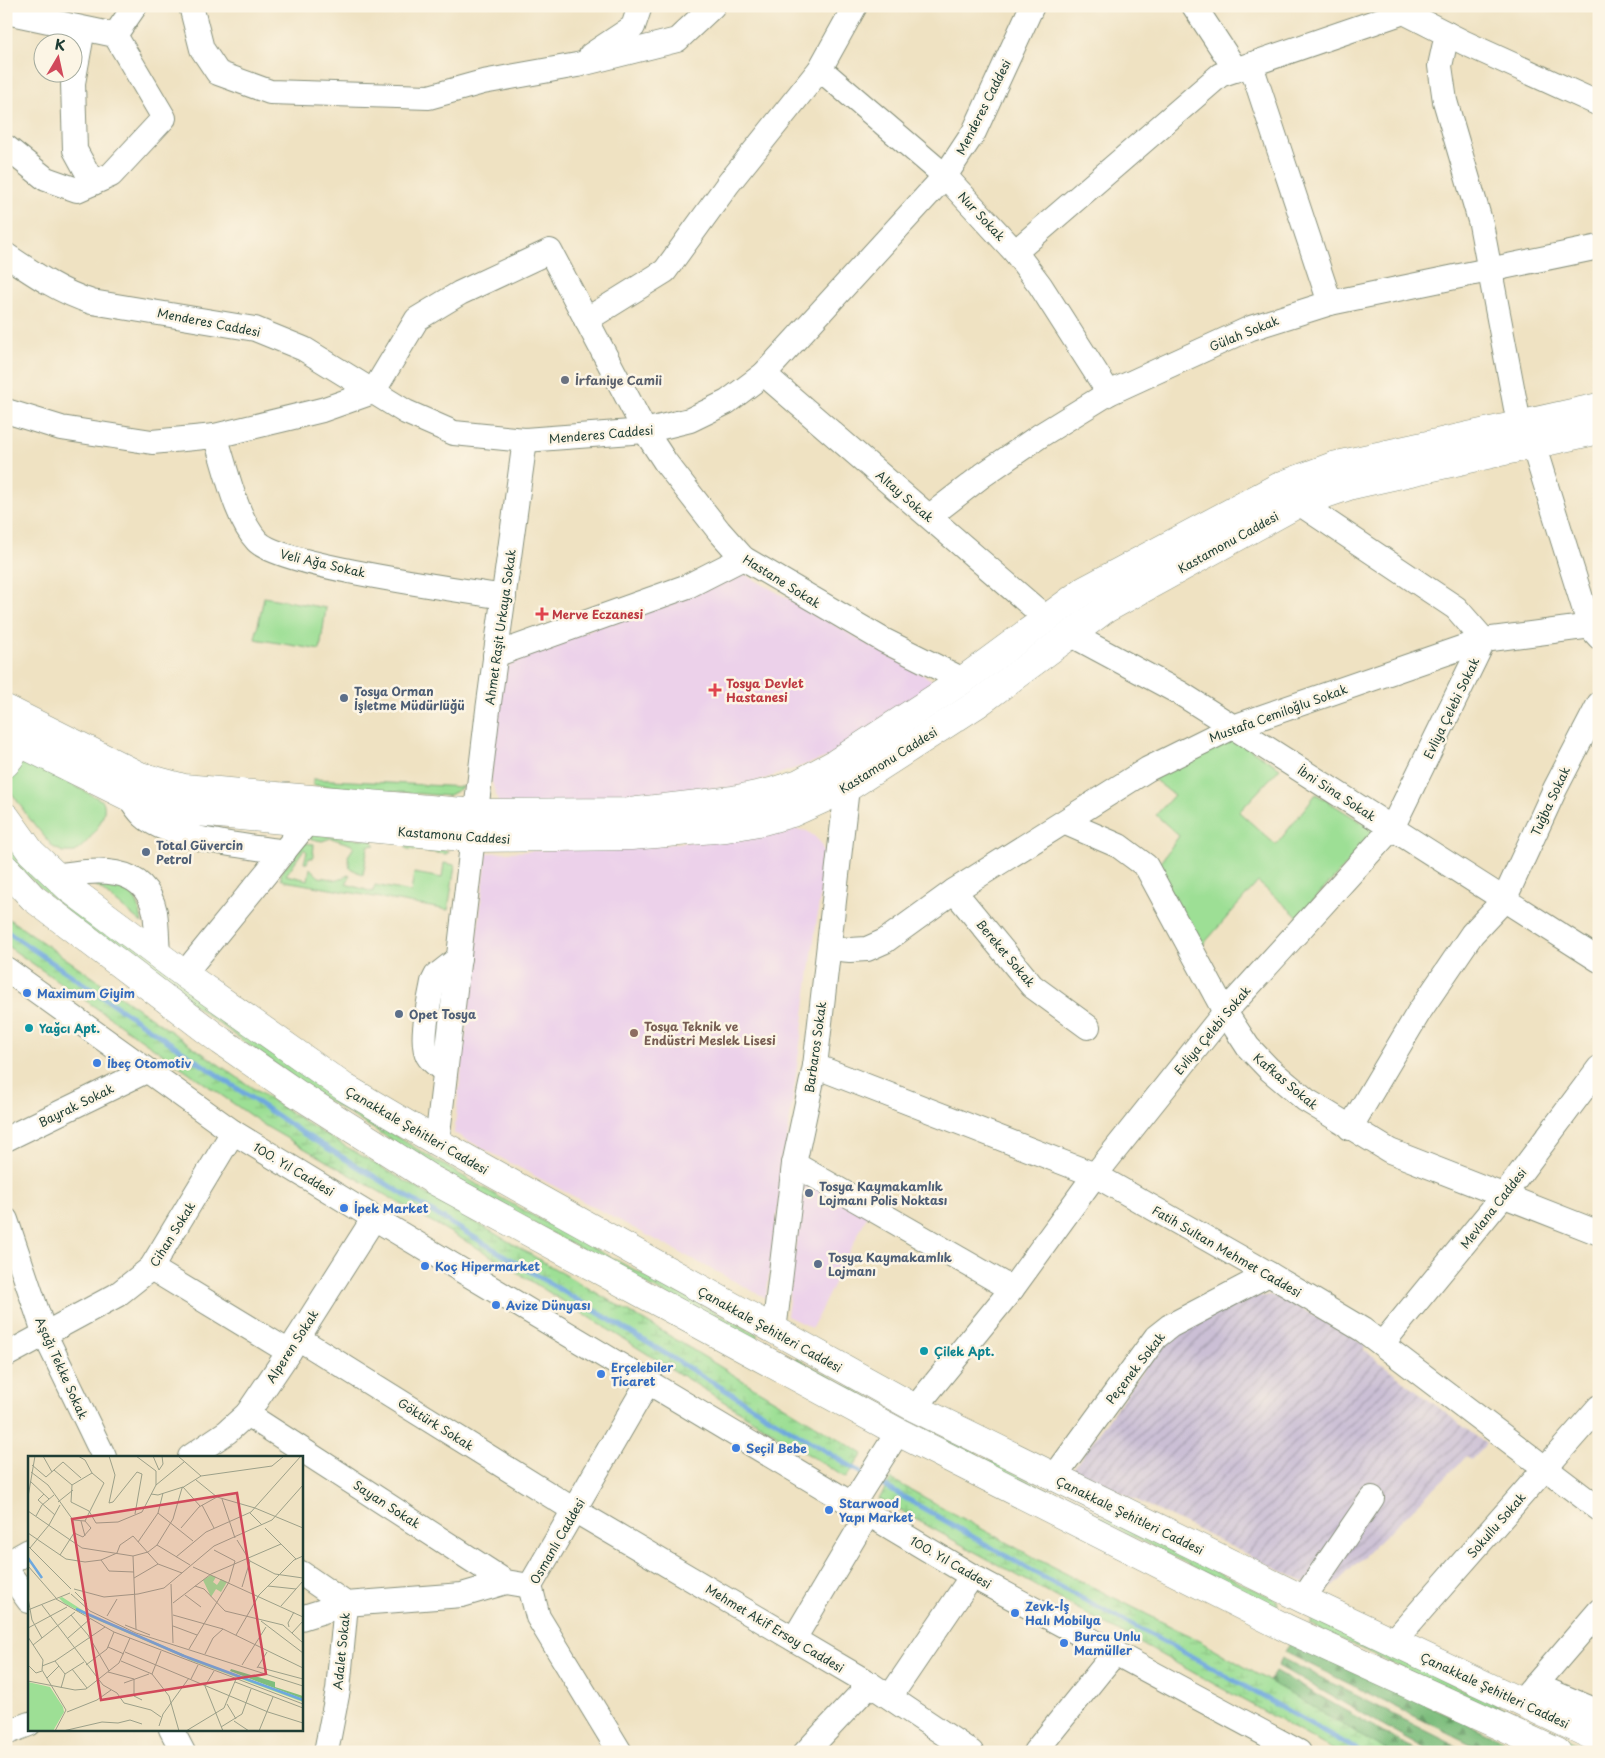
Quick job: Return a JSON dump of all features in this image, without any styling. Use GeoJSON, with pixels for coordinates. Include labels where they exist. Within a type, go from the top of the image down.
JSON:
{"type":"FeatureCollection","features":[{"type":"Feature","properties":{"kind":"main road","name":"Kastamonu Caddesi"},"geometry":{"type":"LineString","coordinates":[[11,747],[129,797],[164,807],[199,825],[307,823],[469,833],[631,836],[726,828],[792,813],[847,788],[977,704],[1104,610],[1299,502],[1526,434],[1599,407]]}},
{"type":"Feature","properties":{"kind":"main road","name":"Kastamonu Caddesi"},"geometry":{"type":"LineString","coordinates":[[6,709],[140,776],[161,784],[469,833],[733,800],[771,792],[799,783],[836,763],[963,680],[1085,590],[1282,485],[1333,466],[1526,434],[1599,430]]}},
{"type":"Feature","properties":{"kind":"main road","name":"Çanakkale Şehitleri Caddesi"},"geometry":{"type":"LineString","coordinates":[[6,816],[31,852],[56,876],[184,974],[344,1087],[437,1142],[777,1333],[915,1408],[1054,1478],[1393,1642],[1528,1694],[1599,1739]]}},
{"type":"Feature","properties":{"kind":"main road"},"geometry":{"type":"LineString","coordinates":[[6,869],[33,898],[221,1041],[361,1136],[431,1179],[898,1432],[1288,1629],[1557,1752]]}},
{"type":"Feature","properties":{"kind":"main road"},"geometry":{"type":"LineString","coordinates":[[769,1361],[777,1333]]}},
{"type":"Feature","properties":{"kind":"main road"},"geometry":{"type":"LineString","coordinates":[[898,1432],[915,1408]]}},
{"type":"Feature","properties":{"kind":"main road"},"geometry":{"type":"LineString","coordinates":[[1288,1629],[1302,1599]]}},
{"type":"Feature","properties":{"kind":"street"},"geometry":{"type":"LineString","coordinates":[[116,35],[135,6]]}},
{"type":"Feature","properties":{"kind":"street"},"geometry":{"type":"LineString","coordinates":[[191,6],[202,49],[218,73],[270,92],[429,97],[483,82],[578,65],[677,40],[713,6]]}},
{"type":"Feature","properties":{"kind":"street"},"geometry":{"type":"LineString","coordinates":[[578,65],[634,27],[640,6]]}},
{"type":"Feature","properties":{"kind":"street"},"geometry":{"type":"LineString","coordinates":[[586,320],[665,271],[728,184],[820,68],[855,6]]}},
{"type":"Feature","properties":{"kind":"street","name":"Menderes Caddesi"},"geometry":{"type":"LineString","coordinates":[[6,254],[55,288],[72,296],[92,302],[255,329],[279,338],[304,349],[406,412],[454,433],[525,440],[644,431],[667,427],[709,411],[745,391],[764,374],[946,176],[974,132],[1032,6]]}},
{"type":"Feature","properties":{"kind":"street"},"geometry":{"type":"LineString","coordinates":[[1194,6],[1243,67],[1330,303]]}},
{"type":"Feature","properties":{"kind":"street"},"geometry":{"type":"LineString","coordinates":[[1015,252],[1220,75],[1401,9],[1447,34],[1599,104]]}},
{"type":"Feature","properties":{"kind":"street"},"geometry":{"type":"LineString","coordinates":[[6,12],[116,35],[164,118],[111,175],[77,190],[46,179],[6,147]]}},
{"type":"Feature","properties":{"kind":"street"},"geometry":{"type":"LineString","coordinates":[[83,28],[73,83],[75,150],[93,183]]}},
{"type":"Feature","properties":{"kind":"street"},"geometry":{"type":"LineString","coordinates":[[1447,34],[1440,66],[1446,101],[1481,224],[1489,271],[1526,434],[1596,630]]}},
{"type":"Feature","properties":{"kind":"street","name":"Nur Sokak"},"geometry":{"type":"LineString","coordinates":[[820,68],[946,176],[1015,252],[1030,270],[1109,393]]}},
{"type":"Feature","properties":{"kind":"street","name":"Gülah Sokak"},"geometry":{"type":"LineString","coordinates":[[930,516],[1041,435],[1109,393],[1251,328],[1330,303],[1599,247]]}},
{"type":"Feature","properties":{"kind":"street","name":"Hastane Sokak"},"geometry":{"type":"LineString","coordinates":[[373,392],[417,319],[460,294],[550,251],[644,431],[666,463],[719,531],[743,558],[883,640],[963,680]]}},
{"type":"Feature","properties":{"kind":"street","name":"Altay Sokak"},"geometry":{"type":"LineString","coordinates":[[764,374],[1046,618]]}},
{"type":"Feature","properties":{"kind":"street"},"geometry":{"type":"LineString","coordinates":[[6,411],[61,428],[152,442],[215,436],[322,410],[373,392]]}},
{"type":"Feature","properties":{"kind":"street","name":"Veli Ağa Sokak"},"geometry":{"type":"LineString","coordinates":[[215,436],[246,525],[258,542],[269,550],[337,568],[504,597]]}},
{"type":"Feature","properties":{"kind":"street","name":"Ahmet Raşit Urkaya Sokak"},"geometry":{"type":"LineString","coordinates":[[469,833],[525,440]]}},
{"type":"Feature","properties":{"kind":"street"},"geometry":{"type":"LineString","coordinates":[[1299,502],[1456,608],[1484,640]]}},
{"type":"Feature","properties":{"kind":"street"},"geometry":{"type":"LineString","coordinates":[[495,655],[688,586],[743,558]]}},
{"type":"Feature","properties":{"kind":"street","name":"Mustafa Cemiloğlu Sokak"},"geometry":{"type":"LineString","coordinates":[[829,948],[850,950],[867,948],[885,941],[954,891],[1066,823],[1148,769],[1190,746],[1233,727],[1484,640],[1596,630]]}},
{"type":"Feature","properties":{"kind":"street","name":"İbni Sina Sokak"},"geometry":{"type":"LineString","coordinates":[[1070,634],[1142,671],[1233,727],[1599,960]]}},
{"type":"Feature","properties":{"kind":"street","name":"Evliya Çelebi Sokak"},"geometry":{"type":"LineString","coordinates":[[915,1408],[1012,1288],[1095,1175],[1226,1012],[1392,828],[1484,640]]}},
{"type":"Feature","properties":{"kind":"street","name":"Tuğba Sokak"},"geometry":{"type":"LineString","coordinates":[[1350,1128],[1418,1012],[1472,934],[1504,900],[1555,789],[1599,704]]}},
{"type":"Feature","properties":{"kind":"street"},"geometry":{"type":"LineString","coordinates":[[836,763],[847,788]]}},
{"type":"Feature","properties":{"kind":"street","name":"Barbaros Sokak"},"geometry":{"type":"LineString","coordinates":[[777,1333],[794,1164],[815,1066],[847,788]]}},
{"type":"Feature","properties":{"kind":"street"},"geometry":{"type":"LineString","coordinates":[[184,974],[307,823]]}},
{"type":"Feature","properties":{"kind":"street","name":"Kafkas Sokak"},"geometry":{"type":"LineString","coordinates":[[1066,823],[1119,846],[1146,866],[1226,1012],[1248,1047],[1262,1063],[1306,1100],[1390,1151],[1599,1233]]}},
{"type":"Feature","properties":{"kind":"street"},"geometry":{"type":"LineString","coordinates":[[199,825],[284,852]]}},
{"type":"Feature","properties":{"kind":"street"},"geometry":{"type":"LineString","coordinates":[[453,912],[460,854],[469,833]]}},
{"type":"Feature","properties":{"kind":"street"},"geometry":{"type":"LineString","coordinates":[[437,1142],[459,958],[469,833]]}},
{"type":"Feature","properties":{"kind":"street"},"geometry":{"type":"LineString","coordinates":[[56,876],[104,870],[131,878],[140,885],[150,898],[154,910],[158,954]]}},
{"type":"Feature","properties":{"kind":"street","name":"Bereket Sokak"},"geometry":{"type":"LineString","coordinates":[[954,891],[1032,986],[1088,1028]]}},
{"type":"Feature","properties":{"kind":"street","name":"100. Yıl Caddesi"},"geometry":{"type":"LineString","coordinates":[[9,975],[233,1132],[374,1218],[648,1382],[861,1502],[972,1576],[1299,1752]]}},
{"type":"Feature","properties":{"kind":"street","name":"Fatih Sultan Mehmet Caddesi"},"geometry":{"type":"LineString","coordinates":[[815,1066],[1095,1175],[1269,1274],[1382,1344],[1599,1510]]}},
{"type":"Feature","properties":{"kind":"street","name":"Mevlana Caddesi"},"geometry":{"type":"LineString","coordinates":[[1382,1344],[1504,1195],[1599,1068]]}},
{"type":"Feature","properties":{"kind":"street","name":"Bayrak Sokak"},"geometry":{"type":"LineString","coordinates":[[6,1139],[146,1071]]}},
{"type":"Feature","properties":{"kind":"street","name":"Cihan Sokak"},"geometry":{"type":"LineString","coordinates":[[6,1355],[117,1295],[152,1268],[233,1132]]}},
{"type":"Feature","properties":{"kind":"street"},"geometry":{"type":"LineString","coordinates":[[794,1164],[1012,1288]]}},
{"type":"Feature","properties":{"kind":"street","name":"Alperen Sokak"},"geometry":{"type":"LineString","coordinates":[[191,1456],[227,1432],[247,1414],[294,1345],[374,1218]]}},
{"type":"Feature","properties":{"kind":"street","name":"Aşağı Tekke Sokak"},"geometry":{"type":"LineString","coordinates":[[6,1220],[45,1335],[104,1456]]}},
{"type":"Feature","properties":{"kind":"street","name":"Göktürk Sokak"},"geometry":{"type":"LineString","coordinates":[[152,1268],[294,1345],[574,1510]]}},
{"type":"Feature","properties":{"kind":"street","name":"Peçenek Sokak"},"geometry":{"type":"LineString","coordinates":[[1054,1478],[1156,1337],[1170,1326],[1269,1274]]}},
{"type":"Feature","properties":{"kind":"street","name":"Osmanlı Caddesi"},"geometry":{"type":"LineString","coordinates":[[620,1752],[538,1617],[530,1586],[648,1382]]}},
{"type":"Feature","properties":{"kind":"street","name":"Sokullu Sokak"},"geometry":{"type":"LineString","coordinates":[[1393,1642],[1599,1407]]}},
{"type":"Feature","properties":{"kind":"street","name":"Sayan Sokak"},"geometry":{"type":"LineString","coordinates":[[247,1414],[506,1582],[530,1586]]}},
{"type":"Feature","properties":{"kind":"street"},"geometry":{"type":"LineString","coordinates":[[794,1639],[880,1460],[898,1432]]}},
{"type":"Feature","properties":{"kind":"street"},"geometry":{"type":"LineString","coordinates":[[1302,1599],[1372,1498]]}},
{"type":"Feature","properties":{"kind":"street","name":"Mehmet Akif Ersoy Caddesi"},"geometry":{"type":"LineString","coordinates":[[574,1510],[870,1684],[971,1752]]}},
{"type":"Feature","properties":{"kind":"street"},"geometry":{"type":"LineString","coordinates":[[6,1564],[28,1552]]}},
{"type":"Feature","properties":{"kind":"street"},"geometry":{"type":"LineString","coordinates":[[6,1569],[28,1600]]}},
{"type":"Feature","properties":{"kind":"street","name":"Adalet Sokak"},"geometry":{"type":"LineString","coordinates":[[302,1574],[346,1604],[338,1690],[326,1752]]}},
{"type":"Feature","properties":{"kind":"street"},"geometry":{"type":"LineString","coordinates":[[890,1697],[972,1576]]}},
{"type":"Feature","properties":{"kind":"street"},"geometry":{"type":"LineString","coordinates":[[302,1618],[346,1604],[462,1595],[506,1582]]}},
{"type":"Feature","properties":{"kind":"street"},"geometry":{"type":"LineString","coordinates":[[1528,1694],[1599,1611]]}},
{"type":"Feature","properties":{"kind":"street"},"geometry":{"type":"LineString","coordinates":[[1035,1752],[1114,1654]]}},
{"type":"Feature","properties":{"kind":"street"},"geometry":{"type":"LineString","coordinates":[[806,1752],[870,1684]]}},
{"type":"Feature","properties":{"kind":"street","name":"Çanakkale Şehitleri Caddesi"},"geometry":{"type":"LineString","coordinates":[[1528,1694],[1599,1712]]}},
{"type":"Feature","properties":{"kind":"street"},"geometry":{"type":"LineString","coordinates":[[6,1733],[28,1724]]}},
{"type":"Feature","properties":{"kind":"street"},"geometry":{"type":"LineString","coordinates":[[172,1730],[183,1752]]}},
{"type":"Feature","properties":{"kind":"shaded area","name":"Tosya Devlet Hastanesi"},"geometry":{"type":"Polygon","coordinates":[[[739,571],[934,681],[929,693],[828,757],[726,792],[500,808],[491,779],[499,687],[506,668],[528,654],[739,571]]]}},
{"type":"Feature","properties":{"kind":"shaded area","name":"Tosya Teknik ve Endüstri Meslek Lisesi"},"geometry":{"type":"Polygon","coordinates":[[[781,827],[807,831],[821,843],[825,859],[766,1298],[454,1133],[487,853],[672,844],[781,827]]]}},
{"type":"Feature","properties":{"kind":"shaded area","name":"Tosya Kaymakamlık Lojmanı"},"geometry":{"type":"Polygon","coordinates":[[[803,1180],[869,1212],[812,1328],[787,1316],[803,1180]]]}},
{"type":"Feature","properties":{"kind":"shaded area"},"geometry":{"type":"Polygon","coordinates":[[[1244,1296],[1279,1296],[1365,1344],[1364,1350],[1486,1444],[1471,1460],[1466,1457],[1326,1593],[1073,1469],[1166,1338],[1244,1296]]]}},
{"type":"Feature","properties":{"kind":"green space"},"geometry":{"type":"Polygon","coordinates":[[[264,597],[326,608],[320,650],[255,639],[264,597]]]}},
{"type":"Feature","properties":{"kind":"green space"},"geometry":{"type":"Polygon","coordinates":[[[1234,739],[1280,768],[1239,812],[1276,845],[1316,794],[1377,832],[1298,917],[1258,882],[1200,948],[1157,867],[1179,836],[1156,815],[1174,795],[1151,777],[1234,739]]]}},
{"type":"Feature","properties":{"kind":"green space"},"geometry":{"type":"Polygon","coordinates":[[[30,762],[103,801],[103,815],[96,830],[75,852],[63,852],[53,847],[29,818],[9,789],[10,780],[21,764],[30,762]]]}},
{"type":"Feature","properties":{"kind":"green space"},"geometry":{"type":"Polygon","coordinates":[[[313,779],[464,787],[447,796],[313,785],[313,779]]]}},
{"type":"Feature","properties":{"kind":"green space"},"geometry":{"type":"Polygon","coordinates":[[[310,834],[372,840],[375,845],[368,846],[363,875],[350,868],[348,856],[354,847],[352,845],[331,838],[322,841],[307,838],[310,834]]]}},
{"type":"Feature","properties":{"kind":"green space"},"geometry":{"type":"Polygon","coordinates":[[[6,837],[316,1083],[369,1119],[533,1216],[758,1335],[756,1343],[490,1200],[315,1093],[75,919],[10,860],[6,855],[6,837]]]}},
{"type":"Feature","properties":{"kind":"green space"},"geometry":{"type":"Polygon","coordinates":[[[304,843],[314,844],[313,858],[309,858],[307,863],[304,863],[307,852],[304,849],[286,875],[308,880],[310,868],[319,877],[338,880],[348,875],[350,876],[346,884],[373,892],[375,885],[411,892],[414,873],[442,878],[444,863],[455,865],[448,910],[281,879],[281,873],[304,843]]]}},
{"type":"Feature","properties":{"kind":"green space"},"geometry":{"type":"Polygon","coordinates":[[[405,845],[450,851],[446,854],[407,849],[405,845]]]}},
{"type":"Feature","properties":{"kind":"green space"},"geometry":{"type":"Polygon","coordinates":[[[99,882],[117,886],[130,893],[138,904],[142,923],[93,883],[99,882]]]}},
{"type":"Feature","properties":{"kind":"green space"},"geometry":{"type":"Polygon","coordinates":[[[6,917],[254,1089],[321,1132],[665,1333],[863,1454],[846,1478],[481,1250],[267,1127],[6,945],[6,917]]]}},
{"type":"Feature","properties":{"kind":"green space"},"geometry":{"type":"Polygon","coordinates":[[[796,1358],[882,1404],[882,1406],[879,1407],[794,1361],[796,1358]]]}},
{"type":"Feature","properties":{"kind":"green space"},"geometry":{"type":"Polygon","coordinates":[[[925,1428],[1159,1545],[1277,1600],[1278,1605],[1273,1607],[923,1431],[925,1428]]]}},
{"type":"Feature","properties":{"kind":"green space"},"geometry":{"type":"Polygon","coordinates":[[[891,1479],[1033,1557],[1202,1642],[1390,1752],[1337,1752],[879,1499],[891,1479]]]}},
{"type":"Feature","properties":{"kind":"green space"},"geometry":{"type":"Polygon","coordinates":[[[1312,1618],[1597,1752],[1580,1752],[1311,1625],[1312,1618]]]}},
{"type":"Feature","properties":{"kind":"green space"},"geometry":{"type":"Polygon","coordinates":[[[1291,1641],[1528,1752],[1487,1752],[1285,1652],[1291,1641]]]}},
{"type":"Feature","properties":{"kind":"green space"},"geometry":{"type":"Polygon","coordinates":[[[1282,1658],[1468,1752],[1431,1752],[1278,1666],[1282,1658]]]}},
{"type":"Feature","properties":{"kind":"green space"},"geometry":{"type":"Polygon","coordinates":[[[1275,1671],[1419,1752],[1390,1752],[1269,1682],[1275,1671]]]}},
{"type":"Feature","properties":{"kind":"waterway"},"geometry":{"type":"LineString","coordinates":[[6,931],[301,1132],[865,1475]]}},
{"type":"Feature","properties":{"kind":"waterway"},"geometry":{"type":"LineString","coordinates":[[874,1480],[1062,1588],[1180,1650],[1361,1752]]}},
{"type":"Feature","properties":{"kind":"place","name":"İrfaniye Camii"},"geometry":{"type":"Point","coordinates":[565,380]}},
{"type":"Feature","properties":{"kind":"place","name":"Merve Eczanesi"},"geometry":{"type":"Point","coordinates":[542,614]}},
{"type":"Feature","properties":{"kind":"place","name":"Tosya Devlet Hastanesi"},"geometry":{"type":"Point","coordinates":[715,690]}},
{"type":"Feature","properties":{"kind":"place","name":"Tosya Orman İşletme Müdürlüğü"},"geometry":{"type":"Point","coordinates":[344,698]}},
{"type":"Feature","properties":{"kind":"place","name":"Total Güvercin Petrol"},"geometry":{"type":"Point","coordinates":[146,852]}},
{"type":"Feature","properties":{"kind":"place","name":"Maximum Giyim"},"geometry":{"type":"Point","coordinates":[27,993]}},
{"type":"Feature","properties":{"kind":"place","name":"Opet Tosya"},"geometry":{"type":"Point","coordinates":[399,1014]}},
{"type":"Feature","properties":{"kind":"place","name":"Yağcı Apt."},"geometry":{"type":"Point","coordinates":[29,1028]}},
{"type":"Feature","properties":{"kind":"place","name":"Tosya Teknik ve Endüstri Meslek Lisesi"},"geometry":{"type":"Point","coordinates":[634,1033]}},
{"type":"Feature","properties":{"kind":"place","name":"İbeç Otomotiv"},"geometry":{"type":"Point","coordinates":[97,1063]}},
{"type":"Feature","properties":{"kind":"place","name":"Tosya Kaymakamlık Lojmanı Polis Noktası"},"geometry":{"type":"Point","coordinates":[809,1193]}},
{"type":"Feature","properties":{"kind":"place","name":"İpek Market"},"geometry":{"type":"Point","coordinates":[344,1208]}},
{"type":"Feature","properties":{"kind":"place","name":"Tosya Kaymakamlık Lojmanı"},"geometry":{"type":"Point","coordinates":[818,1264]}},
{"type":"Feature","properties":{"kind":"place","name":"Koç Hipermarket"},"geometry":{"type":"Point","coordinates":[425,1266]}},
{"type":"Feature","properties":{"kind":"place","name":"Avize Dünyası"},"geometry":{"type":"Point","coordinates":[496,1305]}},
{"type":"Feature","properties":{"kind":"place","name":"Çilek Apt."},"geometry":{"type":"Point","coordinates":[924,1351]}},
{"type":"Feature","properties":{"kind":"place","name":"Erçelebiler Ticaret"},"geometry":{"type":"Point","coordinates":[601,1374]}},
{"type":"Feature","properties":{"kind":"place","name":"Seçil Bebe"},"geometry":{"type":"Point","coordinates":[736,1448]}},
{"type":"Feature","properties":{"kind":"place","name":"Starwood Yapı Market"},"geometry":{"type":"Point","coordinates":[829,1510]}},
{"type":"Feature","properties":{"kind":"place","name":"Zevk-İş Halı Mobilya"},"geometry":{"type":"Point","coordinates":[1015,1613]}},
{"type":"Feature","properties":{"kind":"place","name":"Burcu Unlu Mamüller"},"geometry":{"type":"Point","coordinates":[1064,1643]}}]}
